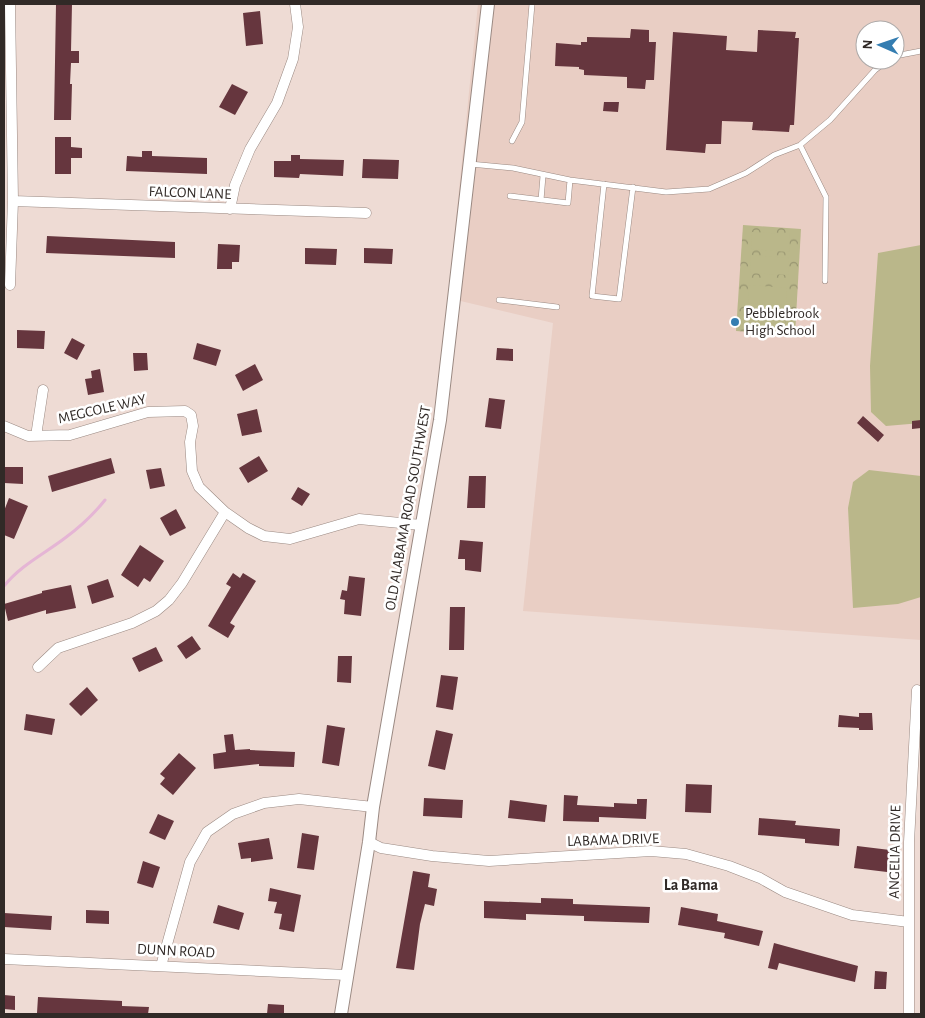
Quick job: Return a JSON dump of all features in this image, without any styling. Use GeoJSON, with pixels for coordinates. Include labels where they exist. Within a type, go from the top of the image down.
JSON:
{"type":"FeatureCollection","features":[{"type":"Feature","properties":{"kind":"street"},"geometry":{"type":"LineString","coordinates":[[10,4],[13,201],[10,286]]}},
{"type":"Feature","properties":{"kind":"street"},"geometry":{"type":"LineString","coordinates":[[230,209],[236,185],[250,149],[277,103],[293,59],[298,28],[295,4]]}},
{"type":"Feature","properties":{"kind":"street","name":"OLD ALABAMA ROAD SOUTHWEST"},"geometry":{"type":"LineString","coordinates":[[340,1014],[369,842],[373,807],[440,420],[488,4]]}},
{"type":"Feature","properties":{"kind":"street","name":"FALCON LANE"},"geometry":{"type":"LineString","coordinates":[[13,201],[366,213]]}},
{"type":"Feature","properties":{"kind":"street"},"geometry":{"type":"LineString","coordinates":[[36,436],[43,390]]}},
{"type":"Feature","properties":{"kind":"street","name":"MEGCOLE WAY"},"geometry":{"type":"LineString","coordinates":[[4,426],[28,436],[70,435],[148,412],[184,411],[191,415],[193,426],[190,442],[192,471],[199,487],[225,512],[264,536],[290,539],[359,519],[422,525]]}},
{"type":"Feature","properties":{"kind":"street"},"geometry":{"type":"LineString","coordinates":[[38,666],[58,648],[132,623],[156,611],[169,600],[182,583],[225,512]]}},
{"type":"Feature","properties":{"kind":"street","name":"ANGELIA DRIVE"},"geometry":{"type":"LineString","coordinates":[[909,1014],[909,842],[917,690]]}},
{"type":"Feature","properties":{"kind":"street"},"geometry":{"type":"LineString","coordinates":[[161,966],[190,862],[207,832],[234,814],[264,802],[299,798],[373,807]]}},
{"type":"Feature","properties":{"kind":"street","name":"LABAMA DRIVE"},"geometry":{"type":"LineString","coordinates":[[369,842],[381,848],[432,856],[489,861],[651,851],[686,854],[729,866],[760,878],[785,892],[844,913],[909,922]]}},
{"type":"Feature","properties":{"kind":"street","name":"DUNN ROAD"},"geometry":{"type":"LineString","coordinates":[[4,959],[347,975]]}},
{"type":"Feature","properties":{"kind":"lane"},"geometry":{"type":"LineString","coordinates":[[512,141],[522,122],[532,4]]}},
{"type":"Feature","properties":{"kind":"lane"},"geometry":{"type":"LineString","coordinates":[[905,54],[921,51]]}},
{"type":"Feature","properties":{"kind":"lane"},"geometry":{"type":"LineString","coordinates":[[469,164],[513,168],[543,176],[666,192],[709,188],[746,173],[774,155],[800,145],[830,120],[875,70]]}},
{"type":"Feature","properties":{"kind":"lane"},"geometry":{"type":"LineString","coordinates":[[800,145],[826,197],[825,281]]}},
{"type":"Feature","properties":{"kind":"lane"},"geometry":{"type":"LineString","coordinates":[[541,200],[543,176]]}},
{"type":"Feature","properties":{"kind":"lane"},"geometry":{"type":"LineString","coordinates":[[510,196],[568,203],[570,180]]}},
{"type":"Feature","properties":{"kind":"lane"},"geometry":{"type":"LineString","coordinates":[[604,184],[592,296],[619,299],[633,188]]}},
{"type":"Feature","properties":{"kind":"lane"},"geometry":{"type":"LineString","coordinates":[[499,300],[557,307]]}},
{"type":"Feature","properties":{"kind":"shaded area","name":"Pebblebrook High School"},"geometry":{"type":"Polygon","coordinates":[[[478,4],[921,4],[921,640],[523,611],[553,323],[448,298],[478,4]]]}},
{"type":"Feature","properties":{"kind":"green space"},"geometry":{"type":"Polygon","coordinates":[[[743,225],[801,229],[795,335],[736,331],[743,225]]]}},
{"type":"Feature","properties":{"kind":"green space"},"geometry":{"type":"Polygon","coordinates":[[[752,232],[790,234],[789,252],[751,249],[752,232]]]}},
{"type":"Feature","properties":{"kind":"green space"},"geometry":{"type":"Polygon","coordinates":[[[921,245],[921,423],[886,426],[871,412],[870,366],[878,253],[921,245]]]}},
{"type":"Feature","properties":{"kind":"green space"},"geometry":{"type":"Polygon","coordinates":[[[751,255],[789,258],[788,275],[750,273],[751,255]]]}},
{"type":"Feature","properties":{"kind":"green space"},"geometry":{"type":"Polygon","coordinates":[[[749,285],[787,288],[786,305],[748,303],[749,285]]]}},
{"type":"Feature","properties":{"kind":"green space"},"geometry":{"type":"Polygon","coordinates":[[[748,309],[786,311],[785,329],[746,326],[748,309]]]}},
{"type":"Feature","properties":{"kind":"green space"},"geometry":{"type":"Polygon","coordinates":[[[869,470],[921,476],[921,597],[898,604],[853,608],[848,508],[853,482],[869,470]]]}},
{"type":"Feature","properties":{"kind":"building"},"geometry":{"type":"Polygon","coordinates":[[[56,4],[72,4],[71,51],[79,51],[79,63],[71,63],[71,120],[54,120],[56,4]]]}},
{"type":"Feature","properties":{"kind":"building"},"geometry":{"type":"Polygon","coordinates":[[[260,11],[263,44],[246,46],[243,13],[260,11]]]}},
{"type":"Feature","properties":{"kind":"building"},"geometry":{"type":"Polygon","coordinates":[[[631,29],[649,30],[649,42],[656,42],[654,80],[646,80],[645,89],[627,88],[627,77],[584,75],[584,70],[579,69],[579,67],[555,66],[556,43],[581,45],[581,42],[587,42],[587,37],[630,38],[631,29]]]}},
{"type":"Feature","properties":{"kind":"building"},"geometry":{"type":"Polygon","coordinates":[[[758,30],[796,32],[795,38],[799,38],[794,125],[790,125],[789,132],[752,130],[753,122],[722,121],[721,144],[706,144],[705,153],[666,150],[673,32],[727,36],[726,50],[757,52],[758,30]]]}},
{"type":"Feature","properties":{"kind":"building"},"geometry":{"type":"Polygon","coordinates":[[[232,84],[248,92],[235,115],[219,107],[232,84]]]}},
{"type":"Feature","properties":{"kind":"building"},"geometry":{"type":"Polygon","coordinates":[[[604,102],[619,102],[618,112],[603,111],[604,102]]]}},
{"type":"Feature","properties":{"kind":"building"},"geometry":{"type":"Polygon","coordinates":[[[55,137],[71,137],[71,147],[82,148],[82,158],[71,158],[71,174],[55,174],[55,137]]]}},
{"type":"Feature","properties":{"kind":"building"},"geometry":{"type":"Polygon","coordinates":[[[142,151],[152,151],[152,156],[207,158],[207,174],[126,171],[127,156],[142,157],[142,151]]]}},
{"type":"Feature","properties":{"kind":"building"},"geometry":{"type":"Polygon","coordinates":[[[291,155],[300,155],[300,159],[344,160],[343,176],[300,174],[299,178],[274,177],[274,161],[291,161],[291,155]]]}},
{"type":"Feature","properties":{"kind":"building"},"geometry":{"type":"Polygon","coordinates":[[[363,159],[399,160],[398,179],[362,178],[363,159]]]}},
{"type":"Feature","properties":{"kind":"building"},"geometry":{"type":"Polygon","coordinates":[[[47,236],[175,242],[175,258],[46,253],[47,236]]]}},
{"type":"Feature","properties":{"kind":"building"},"geometry":{"type":"Polygon","coordinates":[[[218,244],[240,245],[239,262],[232,262],[232,269],[217,269],[218,244]]]}},
{"type":"Feature","properties":{"kind":"building"},"geometry":{"type":"Polygon","coordinates":[[[305,248],[337,249],[336,265],[305,264],[305,248]]]}},
{"type":"Feature","properties":{"kind":"building"},"geometry":{"type":"Polygon","coordinates":[[[364,248],[393,249],[392,264],[364,263],[364,248]]]}},
{"type":"Feature","properties":{"kind":"building"},"geometry":{"type":"Polygon","coordinates":[[[17,330],[45,331],[44,349],[17,348],[17,330]]]}},
{"type":"Feature","properties":{"kind":"building"},"geometry":{"type":"Polygon","coordinates":[[[72,338],[85,345],[77,360],[64,353],[72,338]]]}},
{"type":"Feature","properties":{"kind":"building"},"geometry":{"type":"Polygon","coordinates":[[[197,343],[221,350],[216,366],[193,359],[197,343]]]}},
{"type":"Feature","properties":{"kind":"building"},"geometry":{"type":"Polygon","coordinates":[[[497,348],[513,349],[513,361],[496,360],[497,348]]]}},
{"type":"Feature","properties":{"kind":"building"},"geometry":{"type":"Polygon","coordinates":[[[133,353],[147,353],[148,370],[134,371],[133,353]]]}},
{"type":"Feature","properties":{"kind":"building"},"geometry":{"type":"Polygon","coordinates":[[[255,364],[263,380],[243,391],[235,375],[255,364]]]}},
{"type":"Feature","properties":{"kind":"building"},"geometry":{"type":"Polygon","coordinates":[[[100,369],[104,392],[88,395],[85,379],[92,378],[91,371],[100,369]]]}},
{"type":"Feature","properties":{"kind":"building"},"geometry":{"type":"Polygon","coordinates":[[[489,398],[505,400],[501,429],[485,427],[489,398]]]}},
{"type":"Feature","properties":{"kind":"building"},"geometry":{"type":"Polygon","coordinates":[[[257,409],[262,432],[242,436],[237,414],[257,409]]]}},
{"type":"Feature","properties":{"kind":"building"},"geometry":{"type":"Polygon","coordinates":[[[863,416],[884,435],[878,442],[857,423],[863,416]]]}},
{"type":"Feature","properties":{"kind":"building"},"geometry":{"type":"Polygon","coordinates":[[[921,420],[921,428],[912,429],[912,421],[921,420]]]}},
{"type":"Feature","properties":{"kind":"building"},"geometry":{"type":"Polygon","coordinates":[[[259,456],[268,471],[248,483],[239,468],[259,456]]]}},
{"type":"Feature","properties":{"kind":"building"},"geometry":{"type":"Polygon","coordinates":[[[111,458],[115,473],[52,492],[48,476],[111,458]]]}},
{"type":"Feature","properties":{"kind":"building"},"geometry":{"type":"Polygon","coordinates":[[[4,467],[23,467],[23,484],[4,483],[4,467]]]}},
{"type":"Feature","properties":{"kind":"building"},"geometry":{"type":"Polygon","coordinates":[[[161,468],[165,486],[150,489],[146,470],[161,468]]]}},
{"type":"Feature","properties":{"kind":"building"},"geometry":{"type":"Polygon","coordinates":[[[469,476],[486,476],[485,508],[467,508],[469,476]]]}},
{"type":"Feature","properties":{"kind":"building"},"geometry":{"type":"Polygon","coordinates":[[[298,487],[310,494],[302,506],[291,499],[298,487]]]}},
{"type":"Feature","properties":{"kind":"building"},"geometry":{"type":"Polygon","coordinates":[[[9,498],[28,506],[14,539],[4,535],[4,511],[9,498]]]}},
{"type":"Feature","properties":{"kind":"building"},"geometry":{"type":"Polygon","coordinates":[[[176,509],[186,528],[170,536],[160,518],[176,509]]]}},
{"type":"Feature","properties":{"kind":"building"},"geometry":{"type":"Polygon","coordinates":[[[460,540],[483,542],[481,572],[465,570],[465,559],[458,559],[460,540]]]}},
{"type":"Feature","properties":{"kind":"building"},"geometry":{"type":"Polygon","coordinates":[[[140,545],[164,561],[150,582],[144,578],[138,587],[121,575],[140,545]]]}},
{"type":"Feature","properties":{"kind":"building"},"geometry":{"type":"Polygon","coordinates":[[[233,573],[240,578],[243,573],[256,581],[230,623],[235,626],[228,638],[208,626],[231,587],[226,584],[233,573]]]}},
{"type":"Feature","properties":{"kind":"building"},"geometry":{"type":"Polygon","coordinates":[[[349,576],[365,578],[361,616],[344,614],[345,600],[340,599],[342,590],[347,591],[349,576]]]}},
{"type":"Feature","properties":{"kind":"building"},"geometry":{"type":"Polygon","coordinates":[[[108,579],[114,597],[92,604],[87,586],[108,579]]]}},
{"type":"Feature","properties":{"kind":"building"},"geometry":{"type":"Polygon","coordinates":[[[71,585],[76,608],[46,614],[46,610],[8,621],[4,604],[42,593],[42,591],[71,585]]]}},
{"type":"Feature","properties":{"kind":"building"},"geometry":{"type":"Polygon","coordinates":[[[450,607],[465,607],[464,650],[449,650],[450,607]]]}},
{"type":"Feature","properties":{"kind":"building"},"geometry":{"type":"Polygon","coordinates":[[[192,636],[201,649],[186,659],[177,646],[192,636]]]}},
{"type":"Feature","properties":{"kind":"building"},"geometry":{"type":"Polygon","coordinates":[[[156,647],[163,661],[139,672],[132,658],[156,647]]]}},
{"type":"Feature","properties":{"kind":"building"},"geometry":{"type":"Polygon","coordinates":[[[338,656],[352,656],[351,683],[337,682],[338,656]]]}},
{"type":"Feature","properties":{"kind":"building"},"geometry":{"type":"Polygon","coordinates":[[[441,675],[458,677],[453,710],[436,707],[441,675]]]}},
{"type":"Feature","properties":{"kind":"building"},"geometry":{"type":"Polygon","coordinates":[[[87,687],[98,700],[81,716],[69,704],[87,687]]]}},
{"type":"Feature","properties":{"kind":"building"},"geometry":{"type":"Polygon","coordinates":[[[859,713],[872,713],[873,730],[838,727],[839,715],[859,717],[859,713]]]}},
{"type":"Feature","properties":{"kind":"building"},"geometry":{"type":"Polygon","coordinates":[[[26,714],[55,719],[52,735],[24,730],[26,714]]]}},
{"type":"Feature","properties":{"kind":"building"},"geometry":{"type":"Polygon","coordinates":[[[327,725],[345,728],[339,766],[322,763],[327,725]]]}},
{"type":"Feature","properties":{"kind":"building"},"geometry":{"type":"Polygon","coordinates":[[[436,730],[453,734],[445,770],[428,766],[436,730]]]}},
{"type":"Feature","properties":{"kind":"building"},"geometry":{"type":"Polygon","coordinates":[[[233,734],[235,750],[295,752],[294,767],[259,766],[259,764],[214,769],[213,754],[226,752],[224,735],[233,734]]]}},
{"type":"Feature","properties":{"kind":"building"},"geometry":{"type":"Polygon","coordinates":[[[179,753],[196,768],[173,795],[160,784],[165,778],[160,774],[179,753]]]}},
{"type":"Feature","properties":{"kind":"building"},"geometry":{"type":"Polygon","coordinates":[[[686,784],[712,785],[711,813],[685,812],[686,784]]]}},
{"type":"Feature","properties":{"kind":"building"},"geometry":{"type":"Polygon","coordinates":[[[564,795],[578,796],[577,805],[614,807],[614,803],[637,804],[637,799],[647,799],[646,819],[599,817],[599,822],[563,821],[564,795]]]}},
{"type":"Feature","properties":{"kind":"building"},"geometry":{"type":"Polygon","coordinates":[[[424,798],[463,800],[462,818],[423,816],[424,798]]]}},
{"type":"Feature","properties":{"kind":"building"},"geometry":{"type":"Polygon","coordinates":[[[510,800],[547,805],[545,822],[508,818],[510,800]]]}},
{"type":"Feature","properties":{"kind":"building"},"geometry":{"type":"Polygon","coordinates":[[[158,814],[174,821],[165,840],[149,833],[158,814]]]}},
{"type":"Feature","properties":{"kind":"building"},"geometry":{"type":"Polygon","coordinates":[[[759,818],[796,821],[795,825],[840,829],[839,846],[805,843],[805,839],[758,835],[759,818]]]}},
{"type":"Feature","properties":{"kind":"building"},"geometry":{"type":"Polygon","coordinates":[[[302,833],[319,836],[314,870],[297,868],[302,833]]]}},
{"type":"Feature","properties":{"kind":"building"},"geometry":{"type":"Polygon","coordinates":[[[269,838],[273,859],[251,862],[251,858],[241,859],[238,843],[269,838]]]}},
{"type":"Feature","properties":{"kind":"building"},"geometry":{"type":"Polygon","coordinates":[[[857,846],[890,850],[887,872],[854,868],[857,846]]]}},
{"type":"Feature","properties":{"kind":"building"},"geometry":{"type":"Polygon","coordinates":[[[143,861],[160,867],[153,888],[137,883],[143,861]]]}},
{"type":"Feature","properties":{"kind":"building"},"geometry":{"type":"Polygon","coordinates":[[[413,871],[430,874],[428,887],[437,889],[434,906],[425,904],[420,924],[414,970],[396,968],[413,871]]]}},
{"type":"Feature","properties":{"kind":"building"},"geometry":{"type":"Polygon","coordinates":[[[270,888],[301,895],[294,932],[279,929],[282,914],[274,913],[277,902],[268,901],[270,888]]]}},
{"type":"Feature","properties":{"kind":"building"},"geometry":{"type":"Polygon","coordinates":[[[541,898],[573,899],[573,904],[650,907],[649,923],[584,921],[584,916],[526,914],[526,920],[484,918],[484,901],[541,903],[541,898]]]}},
{"type":"Feature","properties":{"kind":"building"},"geometry":{"type":"Polygon","coordinates":[[[218,905],[244,913],[239,930],[213,923],[218,905]]]}},
{"type":"Feature","properties":{"kind":"building"},"geometry":{"type":"Polygon","coordinates":[[[681,907],[718,914],[717,921],[763,931],[759,946],[724,938],[725,933],[678,925],[681,907]]]}},
{"type":"Feature","properties":{"kind":"building"},"geometry":{"type":"Polygon","coordinates":[[[86,910],[109,911],[109,924],[86,923],[86,910]]]}},
{"type":"Feature","properties":{"kind":"building"},"geometry":{"type":"Polygon","coordinates":[[[4,913],[52,916],[51,930],[4,927],[4,913]]]}},
{"type":"Feature","properties":{"kind":"building"},"geometry":{"type":"Polygon","coordinates":[[[774,943],[858,966],[855,982],[779,963],[777,970],[768,968],[774,943]]]}},
{"type":"Feature","properties":{"kind":"building"},"geometry":{"type":"Polygon","coordinates":[[[875,971],[887,972],[886,989],[874,989],[875,971]]]}},
{"type":"Feature","properties":{"kind":"building"},"geometry":{"type":"Polygon","coordinates":[[[4,995],[15,996],[15,1010],[4,1009],[4,995]]]}},
{"type":"Feature","properties":{"kind":"building"},"geometry":{"type":"Polygon","coordinates":[[[38,997],[122,1001],[122,1006],[149,1007],[148,1014],[37,1013],[38,997]]]}},
{"type":"Feature","properties":{"kind":"building"},"geometry":{"type":"Polygon","coordinates":[[[268,1004],[284,1005],[284,1014],[267,1014],[268,1004]]]}},
{"type":"Feature","properties":{"kind":"waterway"},"geometry":{"type":"LineString","coordinates":[[4,586],[25,566],[76,530],[105,500]]}},
{"type":"Feature","properties":{"kind":"place","name":"Pebblebrook High School"},"geometry":{"type":"Point","coordinates":[735,322]}},
{"type":"Feature","properties":{"kind":"district","name":"La Bama"},"geometry":{"type":"Point","coordinates":[691,885]}}]}
